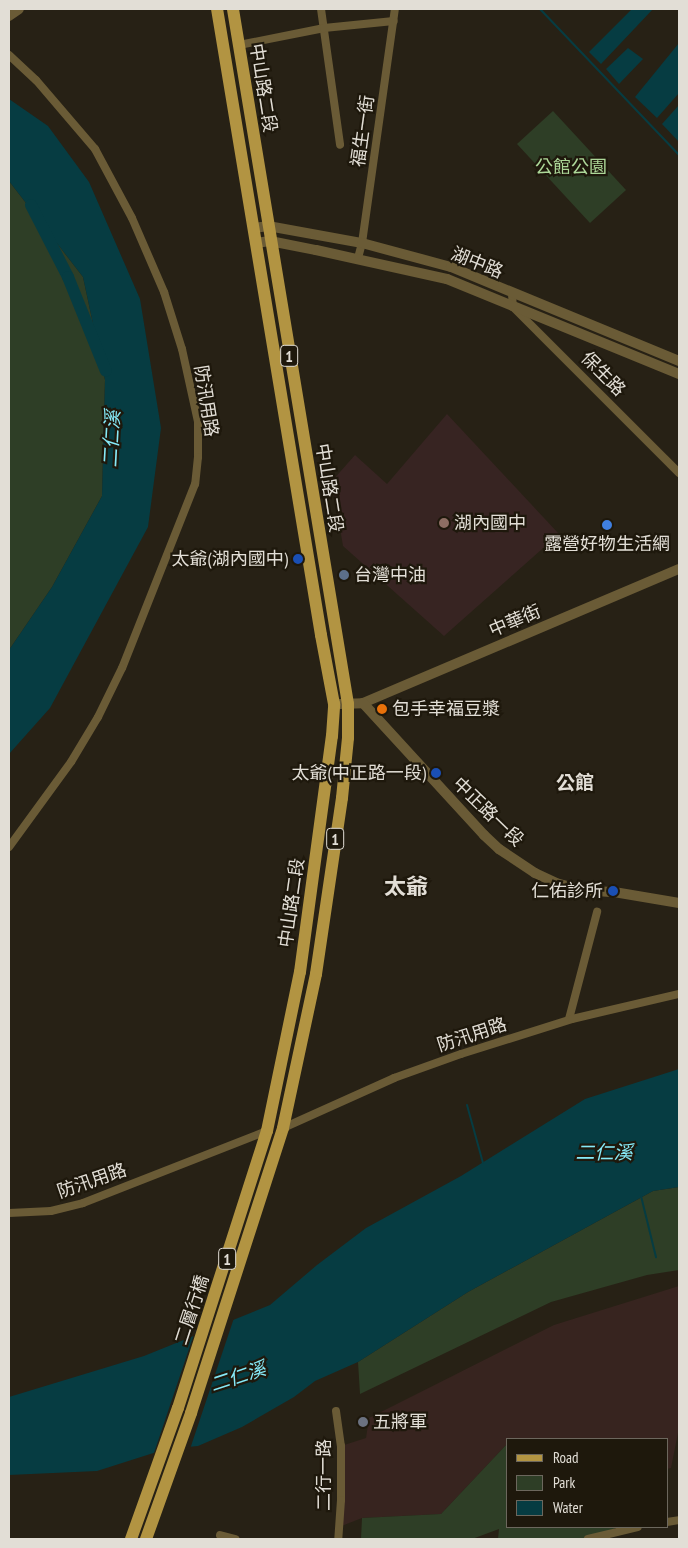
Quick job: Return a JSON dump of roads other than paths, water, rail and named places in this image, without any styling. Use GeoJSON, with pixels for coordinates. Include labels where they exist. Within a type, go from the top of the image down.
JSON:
{"type":"FeatureCollection","features":[{"type":"Feature","properties":{"kind":"main road","name":"中山路二段"},"geometry":{"type":"LineString","coordinates":[[217,9],[319,626],[334,704],[332,736],[300,972]]}},
{"type":"Feature","properties":{"kind":"main road","name":"中山路二段"},"geometry":{"type":"LineString","coordinates":[[233,9],[270,242],[348,704],[348,738],[342,798],[316,974]]}},
{"type":"Feature","properties":{"kind":"main road","name":"二層行橋"},"geometry":{"type":"LineString","coordinates":[[131,1539],[178,1408],[267,1131],[300,972]]}},
{"type":"Feature","properties":{"kind":"main road","name":"二層行橋"},"geometry":{"type":"LineString","coordinates":[[146,1539],[194,1404],[283,1128],[316,974]]}},
{"type":"Feature","properties":{"kind":"street"},"geometry":{"type":"LineString","coordinates":[[9,16],[19,9]]}},
{"type":"Feature","properties":{"kind":"street"},"geometry":{"type":"LineString","coordinates":[[321,9],[340,145]]}},
{"type":"Feature","properties":{"kind":"street","name":"福生一街"},"geometry":{"type":"LineString","coordinates":[[358,258],[362,243],[395,9]]}},
{"type":"Feature","properties":{"kind":"street"},"geometry":{"type":"LineString","coordinates":[[239,45],[324,28],[394,21]]}},
{"type":"Feature","properties":{"kind":"street","name":"防汛用路"},"geometry":{"type":"LineString","coordinates":[[9,55],[36,80],[95,149],[132,218],[164,292],[182,349],[198,422],[198,457],[195,484],[122,668],[98,717],[71,762],[9,847]]}},
{"type":"Feature","properties":{"kind":"street","name":"湖中路"},"geometry":{"type":"LineString","coordinates":[[254,228],[268,226],[362,243],[451,267],[512,294],[679,361]]}},
{"type":"Feature","properties":{"kind":"street","name":"湖中路"},"geometry":{"type":"LineString","coordinates":[[256,243],[270,242],[358,258],[447,279],[679,374]]}},
{"type":"Feature","properties":{"kind":"street"},"geometry":{"type":"LineString","coordinates":[[512,294],[513,307]]}},
{"type":"Feature","properties":{"kind":"street","name":"保生路"},"geometry":{"type":"LineString","coordinates":[[513,307],[679,473]]}},
{"type":"Feature","properties":{"kind":"street","name":"中華街"},"geometry":{"type":"LineString","coordinates":[[363,703],[679,569]]}},
{"type":"Feature","properties":{"kind":"street"},"geometry":{"type":"LineString","coordinates":[[334,704],[363,703]]}},
{"type":"Feature","properties":{"kind":"street","name":"中正路一段"},"geometry":{"type":"LineString","coordinates":[[363,703],[484,835],[499,849],[535,873],[556,883],[582,890],[614,892],[679,903]]}},
{"type":"Feature","properties":{"kind":"street"},"geometry":{"type":"LineString","coordinates":[[569,1020],[597,912]]}},
{"type":"Feature","properties":{"kind":"street","name":"防汛用路"},"geometry":{"type":"LineString","coordinates":[[283,1128],[394,1078],[461,1054],[569,1020],[679,994]]}},
{"type":"Feature","properties":{"kind":"street","name":"防汛用路"},"geometry":{"type":"LineString","coordinates":[[9,1213],[51,1211],[83,1203],[267,1131]]}},
{"type":"Feature","properties":{"kind":"street","name":"二行一路"},"geometry":{"type":"LineString","coordinates":[[336,1411],[341,1446],[341,1500],[338,1539]]}},
{"type":"Feature","properties":{"kind":"street"},"geometry":{"type":"LineString","coordinates":[[588,1539],[634,1528]]}},
{"type":"Feature","properties":{"kind":"street"},"geometry":{"type":"LineString","coordinates":[[220,1535],[235,1539]]}},
{"type":"Feature","properties":{"kind":"water"},"geometry":{"type":"Polygon","coordinates":[[[632,9],[653,9],[601,64],[589,52],[632,9]]]}},
{"type":"Feature","properties":{"kind":"water"},"geometry":{"type":"Polygon","coordinates":[[[679,43],[679,93],[657,118],[635,97],[679,43]]]}},
{"type":"Feature","properties":{"kind":"water"},"geometry":{"type":"Polygon","coordinates":[[[628,48],[643,59],[619,84],[606,69],[628,48]]]}},
{"type":"Feature","properties":{"kind":"water","name":"二仁溪"},"geometry":{"type":"Polygon","coordinates":[[[9,99],[48,126],[89,182],[140,299],[161,428],[148,527],[50,708],[9,754],[9,650],[52,587],[102,496],[105,380],[83,277],[9,181],[9,99]]]}},
{"type":"Feature","properties":{"kind":"water"},"geometry":{"type":"Polygon","coordinates":[[[679,105],[679,142],[662,124],[679,105]]]}},
{"type":"Feature","properties":{"kind":"water","name":"二仁溪"},"geometry":{"type":"Polygon","coordinates":[[[679,1069],[679,1187],[653,1191],[468,1292],[358,1362],[315,1381],[294,1397],[242,1427],[198,1446],[166,1449],[97,1471],[9,1475],[9,1397],[144,1356],[270,1305],[317,1265],[366,1228],[461,1176],[585,1099],[679,1069]]]}},
{"type":"Feature","properties":{"kind":"waterway"},"geometry":{"type":"LineString","coordinates":[[540,9],[679,155]]}},
{"type":"Feature","properties":{"kind":"waterway","name":"二仁溪"},"geometry":{"type":"LineString","coordinates":[[31,205],[68,277],[106,371]]}},
{"type":"Feature","properties":{"kind":"waterway"},"geometry":{"type":"LineString","coordinates":[[467,1105],[483,1163]]}},
{"type":"Feature","properties":{"kind":"waterway"},"geometry":{"type":"LineString","coordinates":[[641,1196],[656,1257]]}},
{"type":"Feature","properties":{"kind":"place","name":"湖內國中"},"geometry":{"type":"Point","coordinates":[444,523]}},
{"type":"Feature","properties":{"kind":"place","name":"露營好物生活網"},"geometry":{"type":"Point","coordinates":[607,525]}},
{"type":"Feature","properties":{"kind":"place","name":"太爺(湖內國中)"},"geometry":{"type":"Point","coordinates":[298,559]}},
{"type":"Feature","properties":{"kind":"place","name":"台灣中油"},"geometry":{"type":"Point","coordinates":[344,575]}},
{"type":"Feature","properties":{"kind":"place","name":"包手幸福豆漿"},"geometry":{"type":"Point","coordinates":[382,709]}},
{"type":"Feature","properties":{"kind":"place","name":"太爺(中正路一段)"},"geometry":{"type":"Point","coordinates":[436,773]}},
{"type":"Feature","properties":{"kind":"place","name":"仁佑診所"},"geometry":{"type":"Point","coordinates":[613,891]}},
{"type":"Feature","properties":{"kind":"place","name":"五將軍"},"geometry":{"type":"Point","coordinates":[363,1422]}},
{"type":"Feature","properties":{"kind":"district","name":"公館"},"geometry":{"type":"Point","coordinates":[575,783]}},
{"type":"Feature","properties":{"kind":"district","name":"太爺"},"geometry":{"type":"Point","coordinates":[406,887]}},
{"type":"Feature","properties":{"kind":"park label","name":"公館公園"},"geometry":{"type":"Point","coordinates":[571,167]}}]}
